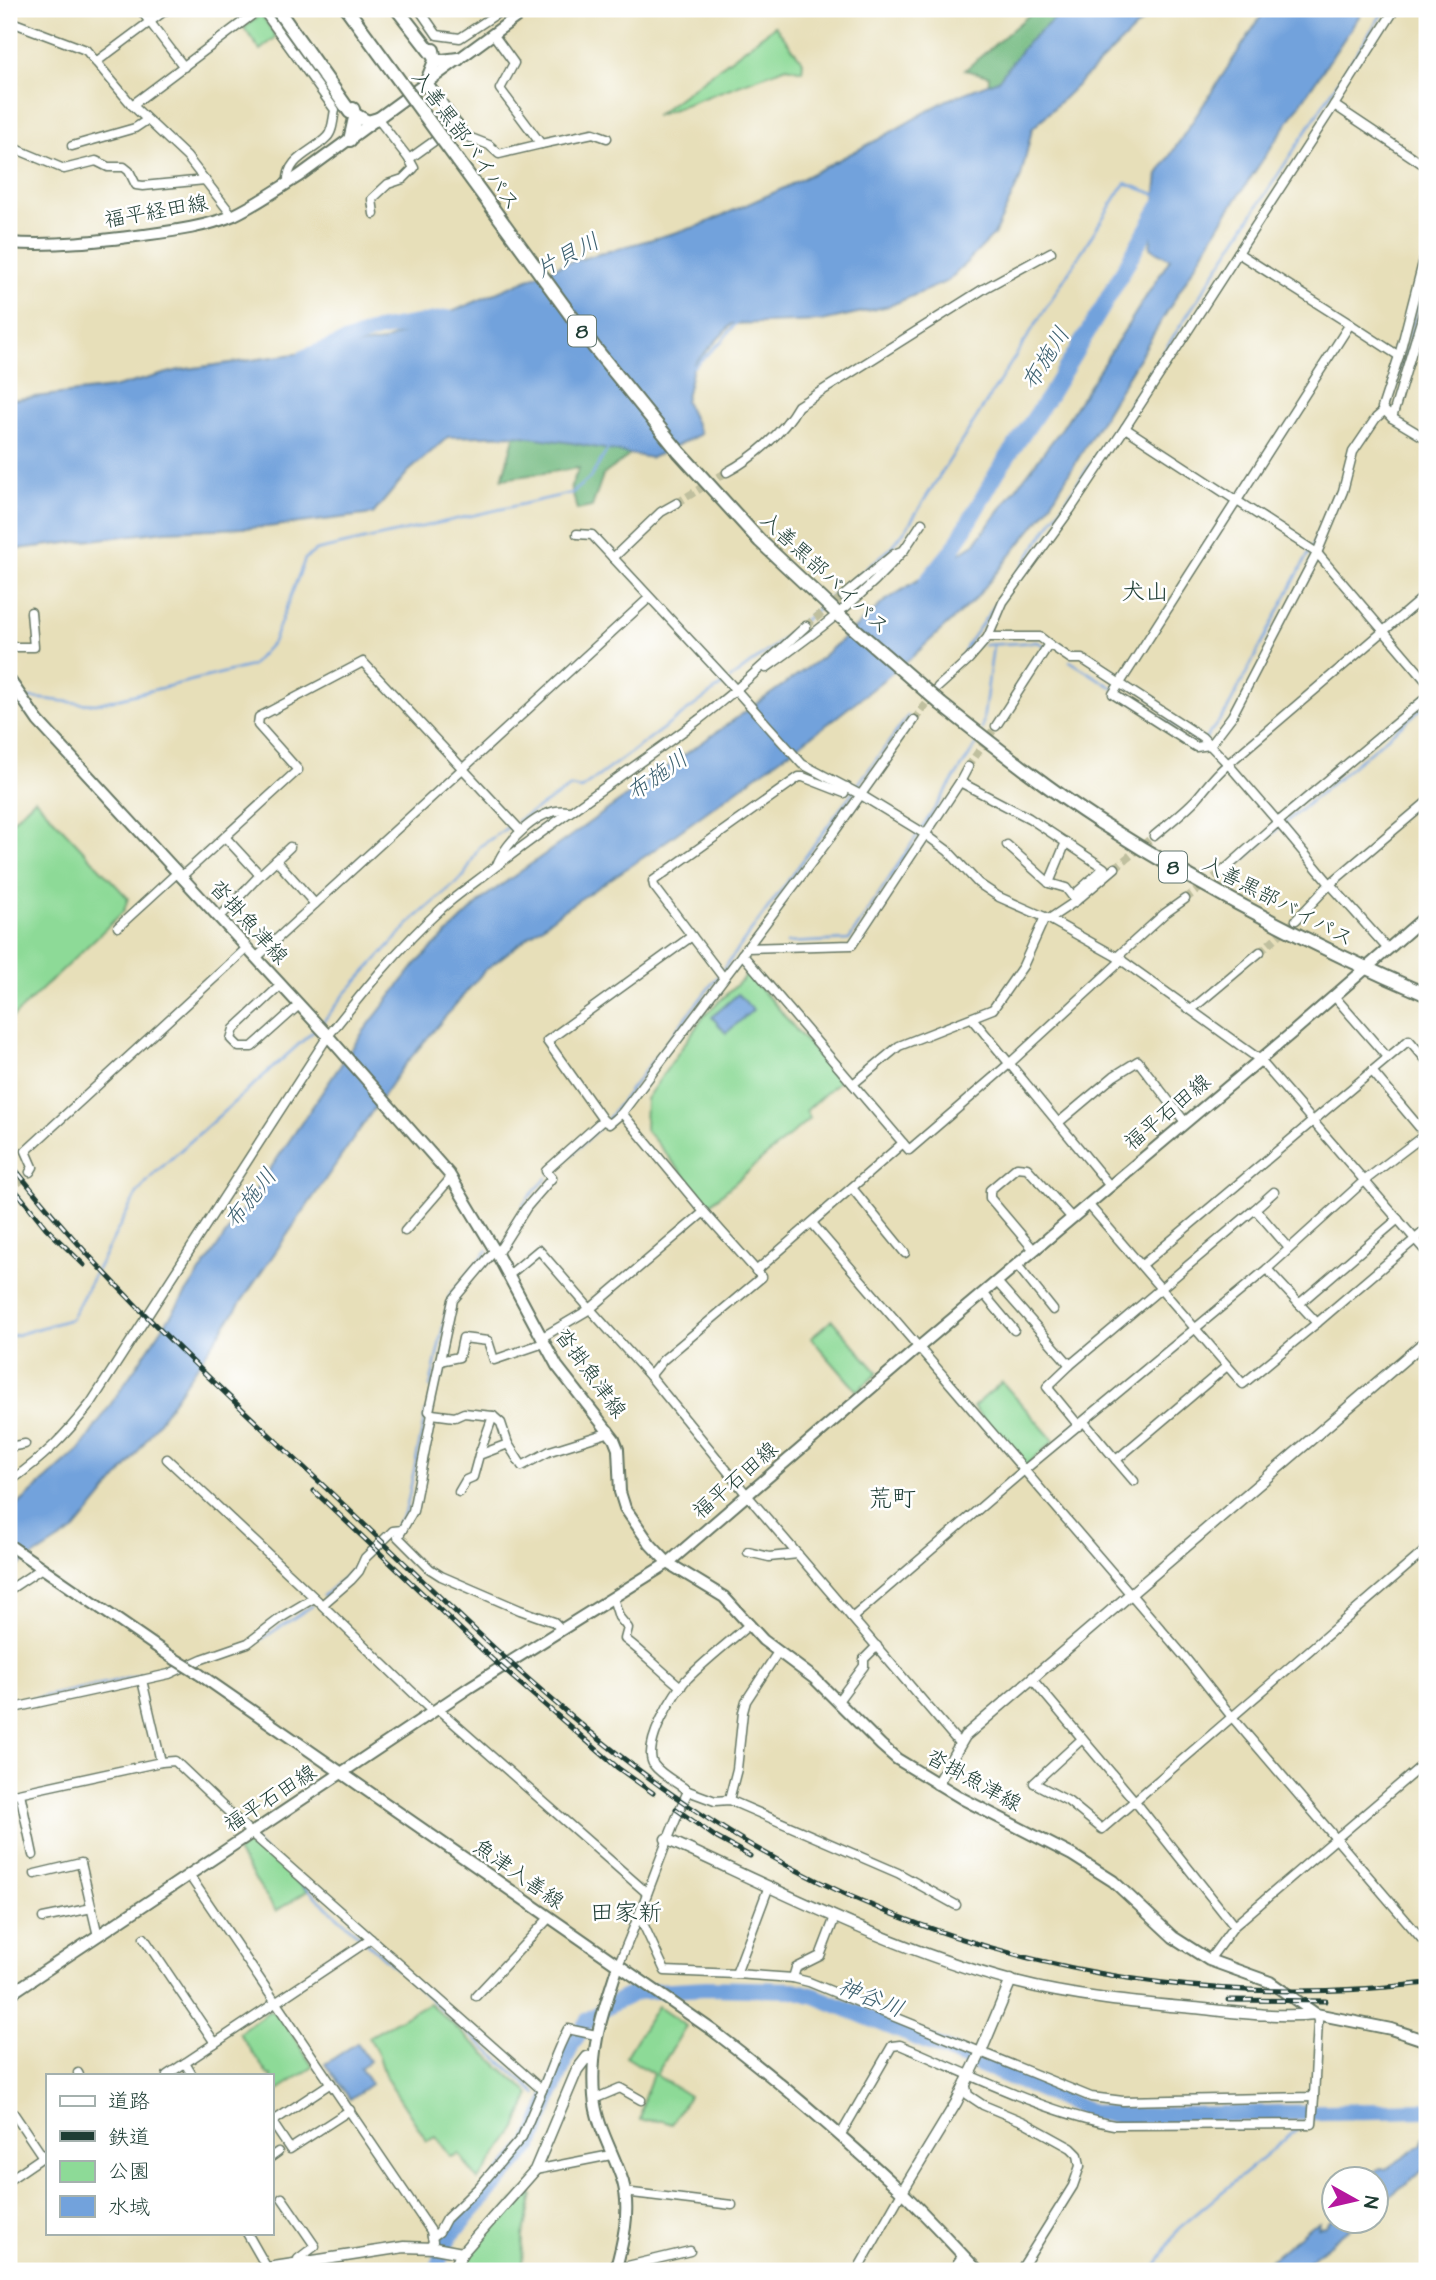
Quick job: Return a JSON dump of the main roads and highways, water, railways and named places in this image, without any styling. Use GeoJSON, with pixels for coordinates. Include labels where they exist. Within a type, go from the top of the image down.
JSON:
{"type":"FeatureCollection","features":[{"type":"Feature","properties":{"kind":"highway"},"geometry":{"type":"LineString","coordinates":[[277,9],[363,115]]}},
{"type":"Feature","properties":{"kind":"highway"},"geometry":{"type":"LineString","coordinates":[[282,9],[363,115]]}},
{"type":"Feature","properties":{"kind":"highway","name":"入善黒部バイパス"},"geometry":{"type":"LineString","coordinates":[[347,9],[489,206],[594,346],[679,452],[760,541],[839,616],[941,704],[1096,820],[1222,894],[1366,968],[1427,995]]}},
{"type":"Feature","properties":{"kind":"highway"},"geometry":{"type":"LineString","coordinates":[[400,9],[438,61]]}},
{"type":"Feature","properties":{"kind":"highway"},"geometry":{"type":"LineString","coordinates":[[350,135],[363,115]]}},
{"type":"Feature","properties":{"kind":"main road","name":"福平経田線"},"geometry":{"type":"LineString","coordinates":[[9,243],[75,243],[176,231],[232,215],[299,176],[350,135],[363,115],[438,61],[522,9]]}},
{"type":"Feature","properties":{"kind":"main road","name":"福平経田線"},"geometry":{"type":"LineString","coordinates":[[438,61],[493,34],[527,9]]}},
{"type":"Feature","properties":{"kind":"main road","name":"沓掛魚津線"},"geometry":{"type":"LineString","coordinates":[[9,679],[38,721],[328,1036],[451,1178],[509,1275],[542,1340],[576,1391],[609,1430],[618,1449],[620,1492],[625,1508],[650,1544],[668,1563],[724,1597],[762,1640],[816,1679],[881,1745],[937,1784],[1072,1855],[1113,1881],[1173,1937],[1209,1960],[1270,1982],[1316,2014],[1380,2026],[1427,2041]]}},
{"type":"Feature","properties":{"kind":"main road","name":"福平石田線"},"geometry":{"type":"LineString","coordinates":[[9,1995],[436,1711],[668,1563],[1427,915]]}},
{"type":"Feature","properties":{"kind":"main road","name":"魚津入善線"},"geometry":{"type":"LineString","coordinates":[[9,1545],[659,1991],[740,2051],[902,2192],[978,2271]]}},
{"type":"Feature","properties":{"kind":"main road"},"geometry":{"type":"LineString","coordinates":[[615,2270],[626,2224],[624,2192],[594,2099],[593,2056],[596,2035],[618,1965]]}},
{"type":"Feature","properties":{"kind":"water"},"geometry":{"type":"Polygon","coordinates":[[[1065,9],[1155,9],[1032,129],[1021,177],[994,235],[948,281],[889,306],[822,321],[732,324],[694,364],[685,401],[701,434],[651,458],[516,435],[448,437],[408,472],[373,514],[267,527],[165,531],[9,550],[9,400],[112,388],[179,370],[382,342],[563,264],[699,226],[784,188],[947,100],[998,80],[1028,42],[1065,9]]]}},
{"type":"Feature","properties":{"kind":"water"},"geometry":{"type":"Polygon","coordinates":[[[1266,9],[1364,9],[1225,216],[1047,510],[976,598],[912,657],[829,723],[647,855],[562,911],[484,971],[402,1068],[131,1462],[75,1530],[9,1572],[9,1513],[81,1448],[363,1032],[416,964],[486,896],[821,658],[885,601],[974,544],[1062,428],[1170,259],[1150,248],[1158,174],[1266,9]]]}},
{"type":"Feature","properties":{"kind":"water"},"geometry":{"type":"Polygon","coordinates":[[[738,994],[753,1010],[726,1033],[712,1017],[738,994]]]}},
{"type":"Feature","properties":{"kind":"water"},"geometry":{"type":"Polygon","coordinates":[[[357,2043],[369,2061],[360,2068],[371,2084],[350,2099],[325,2064],[357,2043]]]}},
{"type":"Feature","properties":{"kind":"water"},"geometry":{"type":"Polygon","coordinates":[[[1427,2134],[1427,2167],[1390,2196],[1390,2166],[1422,2145],[1427,2134]]]}},
{"type":"Feature","properties":{"kind":"water"},"geometry":{"type":"Polygon","coordinates":[[[1319,2222],[1320,2234],[1342,2234],[1296,2271],[1257,2271],[1312,2225],[1319,2222]]]}},
{"type":"Feature","properties":{"kind":"waterway"},"geometry":{"type":"LineString","coordinates":[[962,656],[1115,427],[1385,9]]}},
{"type":"Feature","properties":{"kind":"waterway"},"geometry":{"type":"LineString","coordinates":[[828,600],[891,548],[906,529],[1125,183],[1157,195]]}},
{"type":"Feature","properties":{"kind":"waterway","name":"布施川"},"geometry":{"type":"LineString","coordinates":[[926,582],[953,549],[998,471],[1049,396],[1163,200]]}},
{"type":"Feature","properties":{"kind":"waterway"},"geometry":{"type":"LineString","coordinates":[[1386,405],[1390,402],[1408,344],[1427,268]]}},
{"type":"Feature","properties":{"kind":"waterway","name":"片貝川"},"geometry":{"type":"LineString","coordinates":[[305,357],[377,330],[448,318]]}},
{"type":"Feature","properties":{"kind":"waterway"},"geometry":{"type":"LineString","coordinates":[[693,367],[721,342],[737,322]]}},
{"type":"Feature","properties":{"kind":"waterway"},"geometry":{"type":"LineString","coordinates":[[26,698],[96,704],[251,666],[273,642],[305,559],[315,551],[572,493],[591,477],[608,449]]}},
{"type":"Feature","properties":{"kind":"waterway"},"geometry":{"type":"LineString","coordinates":[[1205,739],[1226,712],[1333,506]]}},
{"type":"Feature","properties":{"kind":"waterway"},"geometry":{"type":"LineString","coordinates":[[730,679],[777,644],[823,604]]}},
{"type":"Feature","properties":{"kind":"waterway"},"geometry":{"type":"LineString","coordinates":[[984,645],[1038,642],[1046,647]]}},
{"type":"Feature","properties":{"kind":"waterway"},"geometry":{"type":"LineString","coordinates":[[967,645],[978,645]]}},
{"type":"Feature","properties":{"kind":"waterway"},"geometry":{"type":"LineString","coordinates":[[982,729],[993,646]]}},
{"type":"Feature","properties":{"kind":"waterway"},"geometry":{"type":"LineString","coordinates":[[1070,661],[1201,743]]}},
{"type":"Feature","properties":{"kind":"waterway"},"geometry":{"type":"LineString","coordinates":[[517,821],[571,787],[581,789],[725,683]]}},
{"type":"Feature","properties":{"kind":"waterway"},"geometry":{"type":"LineString","coordinates":[[9,698],[19,699]]}},
{"type":"Feature","properties":{"kind":"waterway"},"geometry":{"type":"LineString","coordinates":[[1228,874],[1427,704]]}},
{"type":"Feature","properties":{"kind":"waterway"},"geometry":{"type":"LineString","coordinates":[[722,971],[908,716]]}},
{"type":"Feature","properties":{"kind":"waterway"},"geometry":{"type":"LineString","coordinates":[[787,943],[849,940],[980,739]]}},
{"type":"Feature","properties":{"kind":"waterway"},"geometry":{"type":"LineString","coordinates":[[322,1023],[414,919],[464,876],[479,847],[511,825]]}},
{"type":"Feature","properties":{"kind":"waterway"},"geometry":{"type":"LineString","coordinates":[[607,1120],[718,976]]}},
{"type":"Feature","properties":{"kind":"waterway"},"geometry":{"type":"LineString","coordinates":[[9,1337],[71,1319],[137,1193],[154,1174],[317,1028]]}},
{"type":"Feature","properties":{"kind":"waterway"},"geometry":{"type":"LineString","coordinates":[[551,1174],[602,1125]]}},
{"type":"Feature","properties":{"kind":"waterway"},"geometry":{"type":"LineString","coordinates":[[522,1208],[547,1178]]}},
{"type":"Feature","properties":{"kind":"waterway"},"geometry":{"type":"LineString","coordinates":[[430,1387],[450,1295],[488,1250]]}},
{"type":"Feature","properties":{"kind":"waterway"},"geometry":{"type":"LineString","coordinates":[[395,1528],[406,1510],[426,1411]]}},
{"type":"Feature","properties":{"kind":"waterway"},"geometry":{"type":"LineString","coordinates":[[323,1596],[356,1567]]}},
{"type":"Feature","properties":{"kind":"waterway"},"geometry":{"type":"LineString","coordinates":[[213,1659],[242,1652],[312,1606]]}},
{"type":"Feature","properties":{"kind":"waterway"},"geometry":{"type":"LineString","coordinates":[[9,1704],[166,1670]]}},
{"type":"Feature","properties":{"kind":"waterway"},"geometry":{"type":"LineString","coordinates":[[252,1840],[537,2094]]}},
{"type":"Feature","properties":{"kind":"waterway","name":"神谷川"},"geometry":{"type":"LineString","coordinates":[[438,2271],[450,2236],[531,2145],[572,2044],[588,2020],[637,1992],[706,1988],[794,1990],[815,1996],[1092,2112],[1126,2116],[1427,2110]]}},
{"type":"Feature","properties":{"kind":"waterway"},"geometry":{"type":"LineString","coordinates":[[1153,2271],[1178,2229],[1301,2126]]}},
{"type":"Feature","properties":{"kind":"tunnel"},"geometry":{"type":"LineString","coordinates":[[677,503],[727,472]]}},
{"type":"Feature","properties":{"kind":"tunnel"},"geometry":{"type":"LineString","coordinates":[[806,626],[843,596]]}},
{"type":"Feature","properties":{"kind":"tunnel"},"geometry":{"type":"LineString","coordinates":[[914,720],[935,693]]}},
{"type":"Feature","properties":{"kind":"tunnel"},"geometry":{"type":"LineString","coordinates":[[968,767],[996,726]]}},
{"type":"Feature","properties":{"kind":"tunnel"},"geometry":{"type":"LineString","coordinates":[[1115,868],[1154,836]]}},
{"type":"Feature","properties":{"kind":"tunnel"},"geometry":{"type":"LineString","coordinates":[[1185,899],[1222,872]]}},
{"type":"Feature","properties":{"kind":"tunnel"},"geometry":{"type":"LineString","coordinates":[[1260,952],[1296,920]]}},
{"type":"Feature","properties":{"kind":"tunnel"},"geometry":{"type":"LineString","coordinates":[[9,1191],[30,1172]]}},
{"type":"Feature","properties":{"kind":"railway"},"geometry":{"type":"LineString","coordinates":[[9,1161],[87,1253],[170,1340],[511,1664],[643,1773],[689,1806],[772,1857],[859,1900],[949,1935],[1042,1961],[1137,1979],[1233,1989],[1330,1990],[1427,1983]]}},
{"type":"Feature","properties":{"kind":"railway"},"geometry":{"type":"LineString","coordinates":[[9,1182],[46,1228],[84,1265]]}},
{"type":"Feature","properties":{"kind":"railway"},"geometry":{"type":"LineString","coordinates":[[314,1491],[494,1661],[618,1768],[653,1793]]}},
{"type":"Feature","properties":{"kind":"railway"},"geometry":{"type":"LineString","coordinates":[[676,1809],[717,1838],[750,1856]]}},
{"type":"Feature","properties":{"kind":"railway"},"geometry":{"type":"LineString","coordinates":[[1228,2000],[1326,2001]]}},
{"type":"Feature","properties":{"kind":"district","name":"犬山"},"geometry":{"type":"Point","coordinates":[1145,591]}},
{"type":"Feature","properties":{"kind":"district","name":"荒町"},"geometry":{"type":"Point","coordinates":[892,1498]}},
{"type":"Feature","properties":{"kind":"district","name":"田家新"},"geometry":{"type":"Point","coordinates":[626,1912]}}]}
